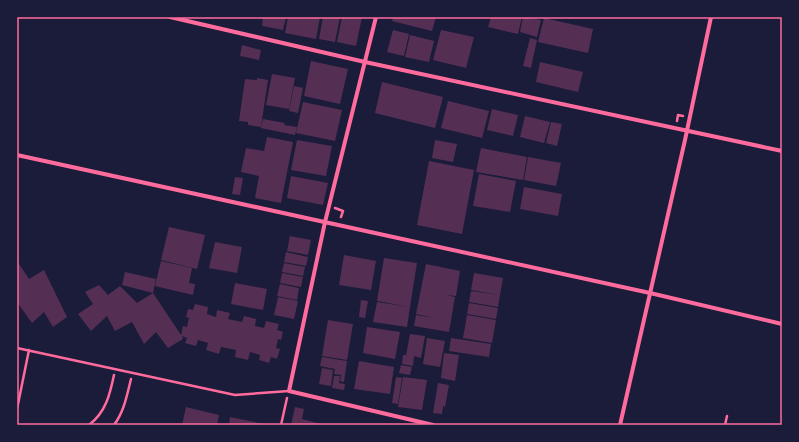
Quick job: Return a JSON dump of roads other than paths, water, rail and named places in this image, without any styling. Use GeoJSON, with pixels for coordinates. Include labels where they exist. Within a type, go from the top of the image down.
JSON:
{"type":"FeatureCollection","features":[{"type":"Feature","properties":{"kind":"street"},"geometry":{"type":"LineString","coordinates":[[170,17],[365,62],[782,151]]}},
{"type":"Feature","properties":{"kind":"street"},"geometry":{"type":"LineString","coordinates":[[376,17],[325,222],[288,391],[433,425]]}},
{"type":"Feature","properties":{"kind":"street"},"geometry":{"type":"LineString","coordinates":[[620,425],[711,17]]}},
{"type":"Feature","properties":{"kind":"street"},"geometry":{"type":"LineString","coordinates":[[17,155],[650,293],[782,324]]}},
{"type":"Feature","properties":{"kind":"lane"},"geometry":{"type":"LineString","coordinates":[[17,348],[235,395],[288,391]]}},
{"type":"Feature","properties":{"kind":"lane"},"geometry":{"type":"LineString","coordinates":[[17,409],[29,350]]}},
{"type":"Feature","properties":{"kind":"lane"},"geometry":{"type":"LineString","coordinates":[[725,425],[727,416]]}}]}
